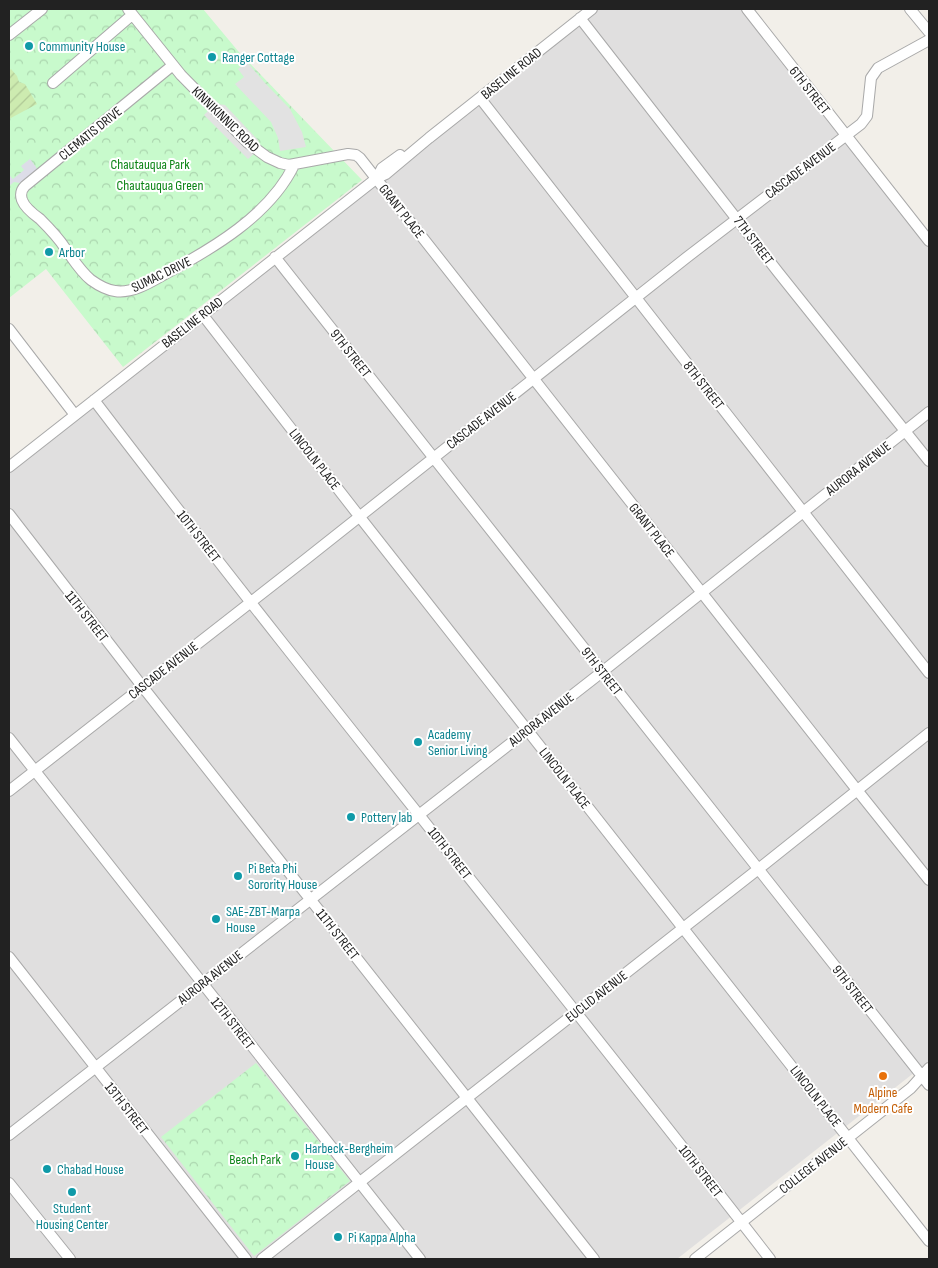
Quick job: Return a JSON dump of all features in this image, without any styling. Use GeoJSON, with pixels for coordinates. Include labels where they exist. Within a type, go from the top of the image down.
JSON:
{"type":"FeatureCollection","features":[{"type":"Feature","properties":{"kind":"street"},"geometry":{"type":"LineString","coordinates":[[9,33],[42,9]]}},
{"type":"Feature","properties":{"kind":"street","name":"BASELINE ROAD"},"geometry":{"type":"LineString","coordinates":[[9,466],[377,178],[382,168],[429,138],[592,9]]}},
{"type":"Feature","properties":{"kind":"street","name":"6TH STREET"},"geometry":{"type":"LineString","coordinates":[[747,9],[929,242]]}},
{"type":"Feature","properties":{"kind":"street"},"geometry":{"type":"LineString","coordinates":[[910,9],[929,32]]}},
{"type":"Feature","properties":{"kind":"street"},"geometry":{"type":"LineString","coordinates":[[53,83],[130,12]]}},
{"type":"Feature","properties":{"kind":"street","name":"KINNIKINNIC ROAD"},"geometry":{"type":"LineString","coordinates":[[130,12],[202,97],[255,149],[280,163],[294,165],[352,154],[360,158],[377,178]]}},
{"type":"Feature","properties":{"kind":"street","name":"7TH STREET"},"geometry":{"type":"LineString","coordinates":[[580,18],[778,272],[929,461]]}},
{"type":"Feature","properties":{"kind":"street","name":"CASCADE AVENUE"},"geometry":{"type":"LineString","coordinates":[[9,791],[737,218],[861,124],[867,116],[871,78],[878,68],[929,40]]}},
{"type":"Feature","properties":{"kind":"street","name":"CLEMATIS DRIVE"},"geometry":{"type":"LineString","coordinates":[[26,206],[21,195],[25,186],[173,65]]}},
{"type":"Feature","properties":{"kind":"street","name":"8TH STREET"},"geometry":{"type":"LineString","coordinates":[[480,98],[929,673]]}},
{"type":"Feature","properties":{"kind":"street","name":"SUMAC DRIVE"},"geometry":{"type":"LineString","coordinates":[[26,206],[58,238],[78,266],[91,280],[112,290],[126,291],[150,282],[188,262],[230,235],[259,210],[277,190],[294,165]]}},
{"type":"Feature","properties":{"kind":"street","name":"GRANT PLACE"},"geometry":{"type":"LineString","coordinates":[[377,178],[929,880]]}},
{"type":"Feature","properties":{"kind":"street","name":"9TH STREET"},"geometry":{"type":"LineString","coordinates":[[275,257],[929,1085]]}},
{"type":"Feature","properties":{"kind":"street","name":"LINCOLN PLACE"},"geometry":{"type":"LineString","coordinates":[[202,314],[929,1241]]}},
{"type":"Feature","properties":{"kind":"street"},"geometry":{"type":"LineString","coordinates":[[9,329],[75,415]]}},
{"type":"Feature","properties":{"kind":"street","name":"10TH STREET"},"geometry":{"type":"LineString","coordinates":[[94,400],[250,603],[770,1259]]}},
{"type":"Feature","properties":{"kind":"street","name":"AURORA AVENUE"},"geometry":{"type":"LineString","coordinates":[[9,1135],[602,672],[929,412]]}},
{"type":"Feature","properties":{"kind":"street","name":"11TH STREET"},"geometry":{"type":"LineString","coordinates":[[9,514],[142,686],[594,1259]]}},
{"type":"Feature","properties":{"kind":"street","name":"EUCLID AVENUE"},"geometry":{"type":"LineString","coordinates":[[262,1259],[758,870],[929,733]]}},
{"type":"Feature","properties":{"kind":"street","name":"12TH STREET"},"geometry":{"type":"LineString","coordinates":[[9,738],[420,1259]]}},
{"type":"Feature","properties":{"kind":"street","name":"13TH STREET"},"geometry":{"type":"LineString","coordinates":[[9,958],[246,1259]]}},
{"type":"Feature","properties":{"kind":"street","name":"COLLEGE AVENUE"},"geometry":{"type":"LineString","coordinates":[[695,1259],[911,1088],[929,1068]]}},
{"type":"Feature","properties":{"kind":"street"},"geometry":{"type":"LineString","coordinates":[[9,1182],[70,1259]]}},
{"type":"Feature","properties":{"kind":"shaded area"},"geometry":{"type":"Polygon","coordinates":[[[592,9],[747,9],[929,246],[929,1061],[677,1259],[9,1259],[9,467],[592,9]]]}},
{"type":"Feature","properties":{"kind":"shaded area"},"geometry":{"type":"Polygon","coordinates":[[[247,62],[290,109],[302,132],[306,147],[280,151],[278,138],[271,122],[235,84],[244,77],[238,69],[247,62]]]}},
{"type":"Feature","properties":{"kind":"shaded area"},"geometry":{"type":"Polygon","coordinates":[[[217,104],[225,105],[258,140],[259,146],[257,151],[248,159],[204,115],[217,104]]]}},
{"type":"Feature","properties":{"kind":"shaded area"},"geometry":{"type":"Polygon","coordinates":[[[30,159],[37,170],[20,183],[14,182],[9,186],[9,177],[13,179],[24,170],[21,166],[30,159]]]}},
{"type":"Feature","properties":{"kind":"green space","name":"Chautauqua Park"},"geometry":{"type":"Polygon","coordinates":[[[9,9],[203,9],[238,51],[362,180],[123,367],[46,269],[9,298],[9,9]]]}},
{"type":"Feature","properties":{"kind":"green space"},"geometry":{"type":"Polygon","coordinates":[[[11,69],[19,82],[25,84],[37,104],[9,119],[9,71],[11,69]]]}},
{"type":"Feature","properties":{"kind":"green space","name":"Beach Park"},"geometry":{"type":"Polygon","coordinates":[[[256,1063],[350,1181],[254,1256],[161,1137],[256,1063]]]}},
{"type":"Feature","properties":{"kind":"place","name":"Community House"},"geometry":{"type":"Point","coordinates":[29,46]}},
{"type":"Feature","properties":{"kind":"place","name":"Ranger Cottage"},"geometry":{"type":"Point","coordinates":[212,57]}},
{"type":"Feature","properties":{"kind":"place","name":"Arbor"},"geometry":{"type":"Point","coordinates":[49,252]}},
{"type":"Feature","properties":{"kind":"place","name":"Academy Senior Living"},"geometry":{"type":"Point","coordinates":[418,742]}},
{"type":"Feature","properties":{"kind":"place","name":"Pottery lab"},"geometry":{"type":"Point","coordinates":[351,817]}},
{"type":"Feature","properties":{"kind":"place","name":"Pi Beta Phi Sorority House"},"geometry":{"type":"Point","coordinates":[238,876]}},
{"type":"Feature","properties":{"kind":"place","name":"SAE-ZBT-Marpa House"},"geometry":{"type":"Point","coordinates":[216,919]}},
{"type":"Feature","properties":{"kind":"place","name":"Alpine Modern Cafe"},"geometry":{"type":"Point","coordinates":[883,1076]}},
{"type":"Feature","properties":{"kind":"place","name":"Harbeck-Bergheim House"},"geometry":{"type":"Point","coordinates":[295,1156]}},
{"type":"Feature","properties":{"kind":"place","name":"Chabad House"},"geometry":{"type":"Point","coordinates":[47,1169]}},
{"type":"Feature","properties":{"kind":"place","name":"Student Housing Center"},"geometry":{"type":"Point","coordinates":[72,1192]}},
{"type":"Feature","properties":{"kind":"place","name":"Pi Kappa Alpha"},"geometry":{"type":"Point","coordinates":[338,1237]}},
{"type":"Feature","properties":{"kind":"park label","name":"Chautauqua Green"},"geometry":{"type":"Point","coordinates":[160,185]}}]}
